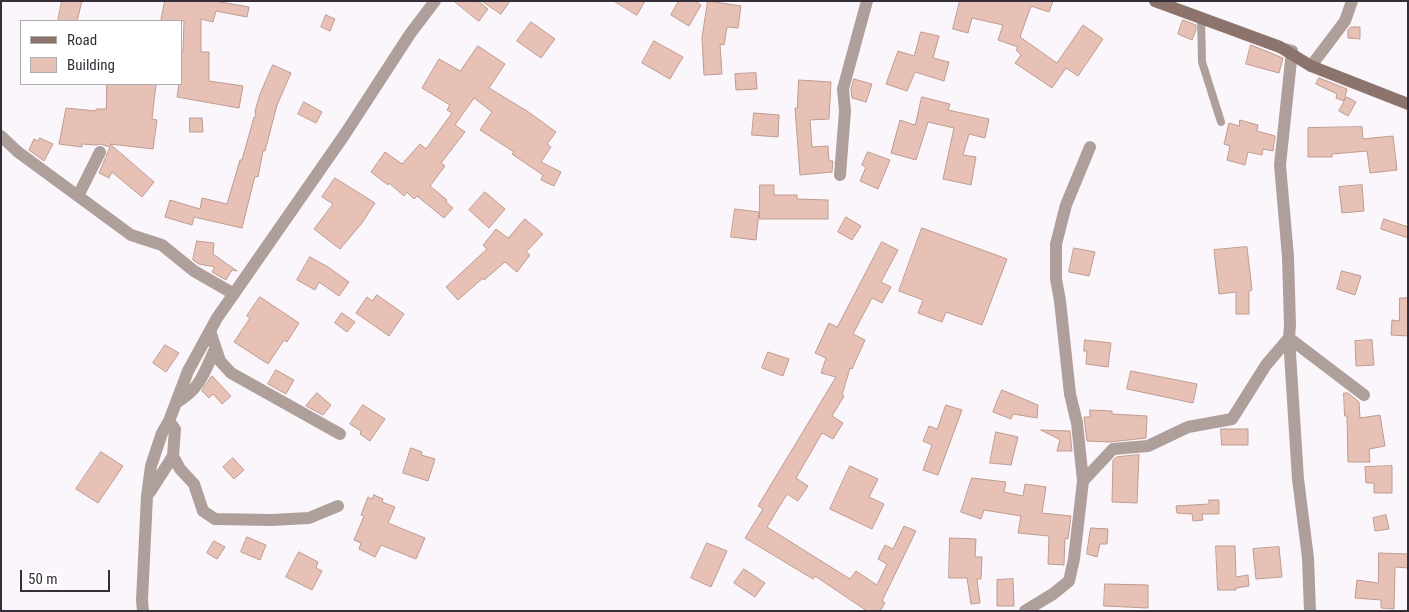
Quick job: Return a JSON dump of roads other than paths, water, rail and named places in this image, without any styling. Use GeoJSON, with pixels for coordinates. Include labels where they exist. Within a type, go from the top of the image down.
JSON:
{"type":"FeatureCollection","features":[{"type":"Feature","properties":{"kind":"main road"},"geometry":{"type":"LineString","coordinates":[[1155,1],[1280,47],[1311,66],[1408,104]]}},
{"type":"Feature","properties":{"kind":"street"},"geometry":{"type":"LineString","coordinates":[[143,611],[147,496],[152,466],[162,434],[188,371],[210,331],[234,294],[345,134],[410,34],[436,1]]}},
{"type":"Feature","properties":{"kind":"street"},"geometry":{"type":"LineString","coordinates":[[840,175],[845,111],[843,89],[866,1]]}},
{"type":"Feature","properties":{"kind":"street"},"geometry":{"type":"LineString","coordinates":[[1311,66],[1344,21],[1352,1]]}},
{"type":"Feature","properties":{"kind":"street"},"geometry":{"type":"LineString","coordinates":[[1280,47],[1292,51],[1280,166],[1288,257],[1289,338],[1298,479],[1308,558],[1310,611]]}},
{"type":"Feature","properties":{"kind":"street"},"geometry":{"type":"LineString","coordinates":[[1,136],[18,152],[131,234],[162,245],[194,271],[234,294]]}},
{"type":"Feature","properties":{"kind":"street"},"geometry":{"type":"LineString","coordinates":[[1026,611],[1053,594],[1069,581],[1074,559],[1083,481],[1077,423],[1070,394],[1056,279],[1056,244],[1066,206],[1090,147]]}},
{"type":"Feature","properties":{"kind":"street"},"geometry":{"type":"LineString","coordinates":[[78,196],[100,152]]}},
{"type":"Feature","properties":{"kind":"street"},"geometry":{"type":"LineString","coordinates":[[210,331],[220,361],[231,373],[340,434]]}},
{"type":"Feature","properties":{"kind":"street"},"geometry":{"type":"LineString","coordinates":[[1289,338],[1364,395]]}},
{"type":"Feature","properties":{"kind":"street"},"geometry":{"type":"LineString","coordinates":[[1083,481],[1114,449],[1148,446],[1188,427],[1232,419],[1266,365],[1289,338]]}},
{"type":"Feature","properties":{"kind":"street"},"geometry":{"type":"LineString","coordinates":[[176,403],[198,386],[215,348]]}},
{"type":"Feature","properties":{"kind":"street"},"geometry":{"type":"LineString","coordinates":[[147,496],[173,456],[175,429],[169,420]]}},
{"type":"Feature","properties":{"kind":"street"},"geometry":{"type":"LineString","coordinates":[[173,456],[180,469],[194,484],[203,512],[215,519],[271,520],[309,518],[338,506]]}},
{"type":"Feature","properties":{"kind":"lane"},"geometry":{"type":"LineString","coordinates":[[1188,13],[1201,18],[1202,62],[1221,122]]}}]}
